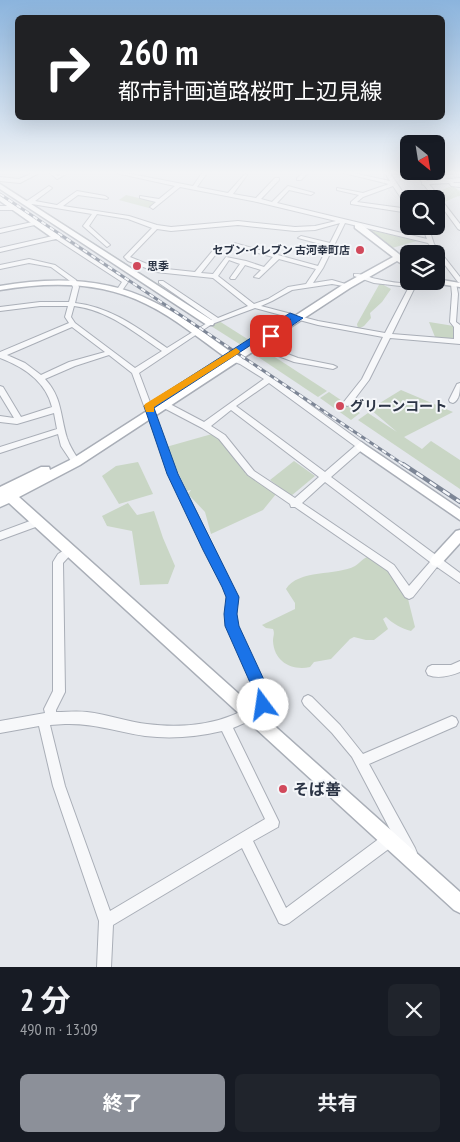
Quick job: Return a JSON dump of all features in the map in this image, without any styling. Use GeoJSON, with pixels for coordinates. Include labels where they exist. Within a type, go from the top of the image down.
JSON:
{"type":"FeatureCollection","features":[{"type":"Feature","properties":{"kind":"street"},"geometry":{"type":"LineString","coordinates":[[30,218],[125,282],[119,290]]}},
{"type":"Feature","properties":{"kind":"street"},"geometry":{"type":"LineString","coordinates":[[52,218],[214,321]]}},
{"type":"Feature","properties":{"kind":"street"},"geometry":{"type":"LineString","coordinates":[[91,218],[86,226],[107,245]]}},
{"type":"Feature","properties":{"kind":"street"},"geometry":{"type":"LineString","coordinates":[[129,218],[156,227],[171,229],[250,223],[295,229],[314,228],[342,222]]}},
{"type":"Feature","properties":{"kind":"street"},"geometry":{"type":"LineString","coordinates":[[327,218],[430,242]]}},
{"type":"Feature","properties":{"kind":"street"},"geometry":{"type":"LineString","coordinates":[[308,284],[320,268],[342,222]]}},
{"type":"Feature","properties":{"kind":"street"},"geometry":{"type":"LineString","coordinates":[[458,222],[460,228]]}},
{"type":"Feature","properties":{"kind":"street"},"geometry":{"type":"LineString","coordinates":[[0,231],[37,223]]}},
{"type":"Feature","properties":{"kind":"street"},"geometry":{"type":"LineString","coordinates":[[358,226],[398,257],[344,285],[73,459],[4,495],[38,522],[460,904]]}},
{"type":"Feature","properties":{"kind":"street"},"geometry":{"type":"LineString","coordinates":[[156,227],[127,257],[130,260],[156,270],[214,276],[253,305],[294,317],[388,336],[459,341],[457,326],[453,322],[455,294],[458,283],[430,242],[428,235]]}},
{"type":"Feature","properties":{"kind":"street"},"geometry":{"type":"LineString","coordinates":[[0,250],[57,237]]}},
{"type":"Feature","properties":{"kind":"street"},"geometry":{"type":"LineString","coordinates":[[301,238],[331,245]]}},
{"type":"Feature","properties":{"kind":"street"},"geometry":{"type":"LineString","coordinates":[[234,245],[320,268]]}},
{"type":"Feature","properties":{"kind":"street"},"geometry":{"type":"LineString","coordinates":[[197,273],[217,249]]}},
{"type":"Feature","properties":{"kind":"street"},"geometry":{"type":"LineString","coordinates":[[257,277],[278,256]]}},
{"type":"Feature","properties":{"kind":"street"},"geometry":{"type":"LineString","coordinates":[[214,276],[228,258],[264,269]]}},
{"type":"Feature","properties":{"kind":"street"},"geometry":{"type":"LineString","coordinates":[[0,267],[29,261],[53,266],[76,283]]}},
{"type":"Feature","properties":{"kind":"street"},"geometry":{"type":"LineString","coordinates":[[233,278],[244,262]]}},
{"type":"Feature","properties":{"kind":"street"},"geometry":{"type":"LineString","coordinates":[[359,276],[370,280],[400,283]]}},
{"type":"Feature","properties":{"kind":"street"},"geometry":{"type":"LineString","coordinates":[[161,282],[214,321]]}},
{"type":"Feature","properties":{"kind":"street"},"geometry":{"type":"LineString","coordinates":[[135,372],[214,321],[270,300],[290,288],[332,282],[344,285]]}},
{"type":"Feature","properties":{"kind":"street"},"geometry":{"type":"LineString","coordinates":[[445,282],[458,283]]}},
{"type":"Feature","properties":{"kind":"street"},"geometry":{"type":"LineString","coordinates":[[0,288],[39,283],[76,283],[119,290],[150,303],[269,379],[460,515]]}},
{"type":"Feature","properties":{"kind":"street"},"geometry":{"type":"LineString","coordinates":[[0,727],[48,719],[88,718],[146,730],[173,731],[226,726],[252,715],[263,705],[263,695],[232,626],[232,597],[173,474],[135,372],[73,324],[68,317],[76,283]]}},
{"type":"Feature","properties":{"kind":"street"},"geometry":{"type":"LineString","coordinates":[[347,403],[365,380],[411,290]]}},
{"type":"Feature","properties":{"kind":"street"},"geometry":{"type":"LineString","coordinates":[[0,309],[53,303],[70,304],[106,312],[166,351]]}},
{"type":"Feature","properties":{"kind":"street"},"geometry":{"type":"LineString","coordinates":[[150,410],[165,405],[232,357],[257,345],[294,317]]}},
{"type":"Feature","properties":{"kind":"street"},"geometry":{"type":"LineString","coordinates":[[73,324],[0,355],[10,358],[40,378],[51,393],[60,431],[73,459]]}},
{"type":"Feature","properties":{"kind":"street"},"geometry":{"type":"LineString","coordinates":[[257,345],[297,360],[333,367]]}},
{"type":"Feature","properties":{"kind":"street"},"geometry":{"type":"LineString","coordinates":[[40,378],[72,364],[109,352]]}},
{"type":"Feature","properties":{"kind":"street"},"geometry":{"type":"LineString","coordinates":[[205,426],[269,379]]}},
{"type":"Feature","properties":{"kind":"street"},"geometry":{"type":"LineString","coordinates":[[453,400],[460,386]]}},
{"type":"Feature","properties":{"kind":"street"},"geometry":{"type":"LineString","coordinates":[[0,389],[19,420]]}},
{"type":"Feature","properties":{"kind":"street"},"geometry":{"type":"LineString","coordinates":[[165,405],[205,426],[222,438],[251,473],[294,504],[391,568],[409,594],[460,534]]}},
{"type":"Feature","properties":{"kind":"street"},"geometry":{"type":"LineString","coordinates":[[231,406],[460,579]]}},
{"type":"Feature","properties":{"kind":"street"},"geometry":{"type":"LineString","coordinates":[[0,419],[19,420],[56,410]]}},
{"type":"Feature","properties":{"kind":"street"},"geometry":{"type":"LineString","coordinates":[[0,450],[60,431]]}},
{"type":"Feature","properties":{"kind":"street"},"geometry":{"type":"LineString","coordinates":[[294,504],[361,446]]}},
{"type":"Feature","properties":{"kind":"street"},"geometry":{"type":"LineString","coordinates":[[0,536],[38,522]]}},
{"type":"Feature","properties":{"kind":"street"},"geometry":{"type":"LineString","coordinates":[[69,551],[58,562],[59,692],[50,709],[48,719],[59,786],[106,921],[104,967]]}},
{"type":"Feature","properties":{"kind":"street"},"geometry":{"type":"LineString","coordinates":[[432,671],[450,670],[460,666]]}},
{"type":"Feature","properties":{"kind":"street"},"geometry":{"type":"LineString","coordinates":[[308,701],[342,735],[361,761],[416,864]]}},
{"type":"Feature","properties":{"kind":"street"},"geometry":{"type":"LineString","coordinates":[[361,761],[452,722]]}},
{"type":"Feature","properties":{"kind":"street"},"geometry":{"type":"LineString","coordinates":[[106,921],[273,822],[226,726]]}},
{"type":"Feature","properties":{"kind":"street"},"geometry":{"type":"LineString","coordinates":[[245,839],[284,918],[389,840]]}},
{"type":"Feature","properties":{"kind":"green space"},"geometry":{"type":"Polygon","coordinates":[[[47,218],[55,218],[213,319],[205,323],[47,218]]]}},
{"type":"Feature","properties":{"kind":"green space"},"geometry":{"type":"Polygon","coordinates":[[[370,230],[417,241],[392,248],[370,230]]]}},
{"type":"Feature","properties":{"kind":"green space"},"geometry":{"type":"Polygon","coordinates":[[[380,283],[391,289],[382,302],[370,313],[371,318],[364,326],[358,329],[357,324],[380,283]]]}},
{"type":"Feature","properties":{"kind":"green space"},"geometry":{"type":"Polygon","coordinates":[[[219,321],[249,340],[241,345],[211,326],[219,321]]]}},
{"type":"Feature","properties":{"kind":"green space"},"geometry":{"type":"Polygon","coordinates":[[[429,322],[454,326],[455,339],[435,337],[429,322]]]}},
{"type":"Feature","properties":{"kind":"green space"},"geometry":{"type":"Polygon","coordinates":[[[261,348],[327,391],[318,397],[252,353],[261,348]]]}},
{"type":"Feature","properties":{"kind":"green space"},"geometry":{"type":"Polygon","coordinates":[[[401,390],[453,412],[404,437],[422,449],[431,441],[460,460],[460,489],[358,420],[368,413],[397,432],[370,409],[401,390]]]}},
{"type":"Feature","properties":{"kind":"green space","name":"グリーンコート"},"geometry":{"type":"Polygon","coordinates":[[[329,392],[360,413],[351,420],[320,398],[329,392]]]}},
{"type":"Feature","properties":{"kind":"green space"},"geometry":{"type":"Polygon","coordinates":[[[212,434],[221,439],[247,472],[245,473],[247,475],[276,494],[263,510],[211,534],[205,512],[188,494],[191,490],[187,491],[166,447],[212,434]]]}},
{"type":"Feature","properties":{"kind":"green space"},"geometry":{"type":"Polygon","coordinates":[[[294,461],[315,476],[291,496],[270,480],[294,461]]]}},
{"type":"Feature","properties":{"kind":"green space"},"geometry":{"type":"Polygon","coordinates":[[[138,462],[153,494],[119,504],[102,476],[116,466],[138,462]]]}},
{"type":"Feature","properties":{"kind":"green space"},"geometry":{"type":"Polygon","coordinates":[[[128,503],[137,515],[154,511],[175,566],[168,584],[140,585],[132,531],[107,526],[102,516],[128,503]]]}},
{"type":"Feature","properties":{"kind":"green space"},"geometry":{"type":"Polygon","coordinates":[[[367,557],[386,568],[407,595],[415,627],[411,631],[408,630],[386,617],[383,619],[388,629],[374,640],[354,637],[331,659],[314,662],[310,667],[303,668],[291,666],[280,660],[274,648],[273,629],[262,625],[295,609],[295,603],[286,589],[299,578],[347,569],[367,557]]]}},
{"type":"Feature","properties":{"kind":"railway"},"geometry":{"type":"LineString","coordinates":[[36,218],[404,465]]}},
{"type":"Feature","properties":{"kind":"railway"},"geometry":{"type":"LineString","coordinates":[[403,464],[460,502]]}},
{"type":"Feature","properties":{"kind":"slow traffic"},"geometry":{"type":"LineString","coordinates":[[150,409],[149,406],[236,351]]}},
{"type":"Feature","properties":{"kind":"place","name":"セブン-イレブン 古河幸町店"},"geometry":{"type":"Point","coordinates":[360,250]}},
{"type":"Feature","properties":{"kind":"place","name":"思季"},"geometry":{"type":"Point","coordinates":[137,266]}},
{"type":"Feature","properties":{"kind":"place","name":"グリーンコート"},"geometry":{"type":"Point","coordinates":[340,406]}},
{"type":"Feature","properties":{"kind":"place","name":"そば善"},"geometry":{"type":"Point","coordinates":[283,789]}},
{"type":"Feature","properties":{"kind":"route"},"geometry":{"type":"LineString","coordinates":[[263,705],[263,695],[232,626],[232,597],[228,585],[207,546],[173,474],[149,406],[290,316],[298,318],[271,336]]}}]}
